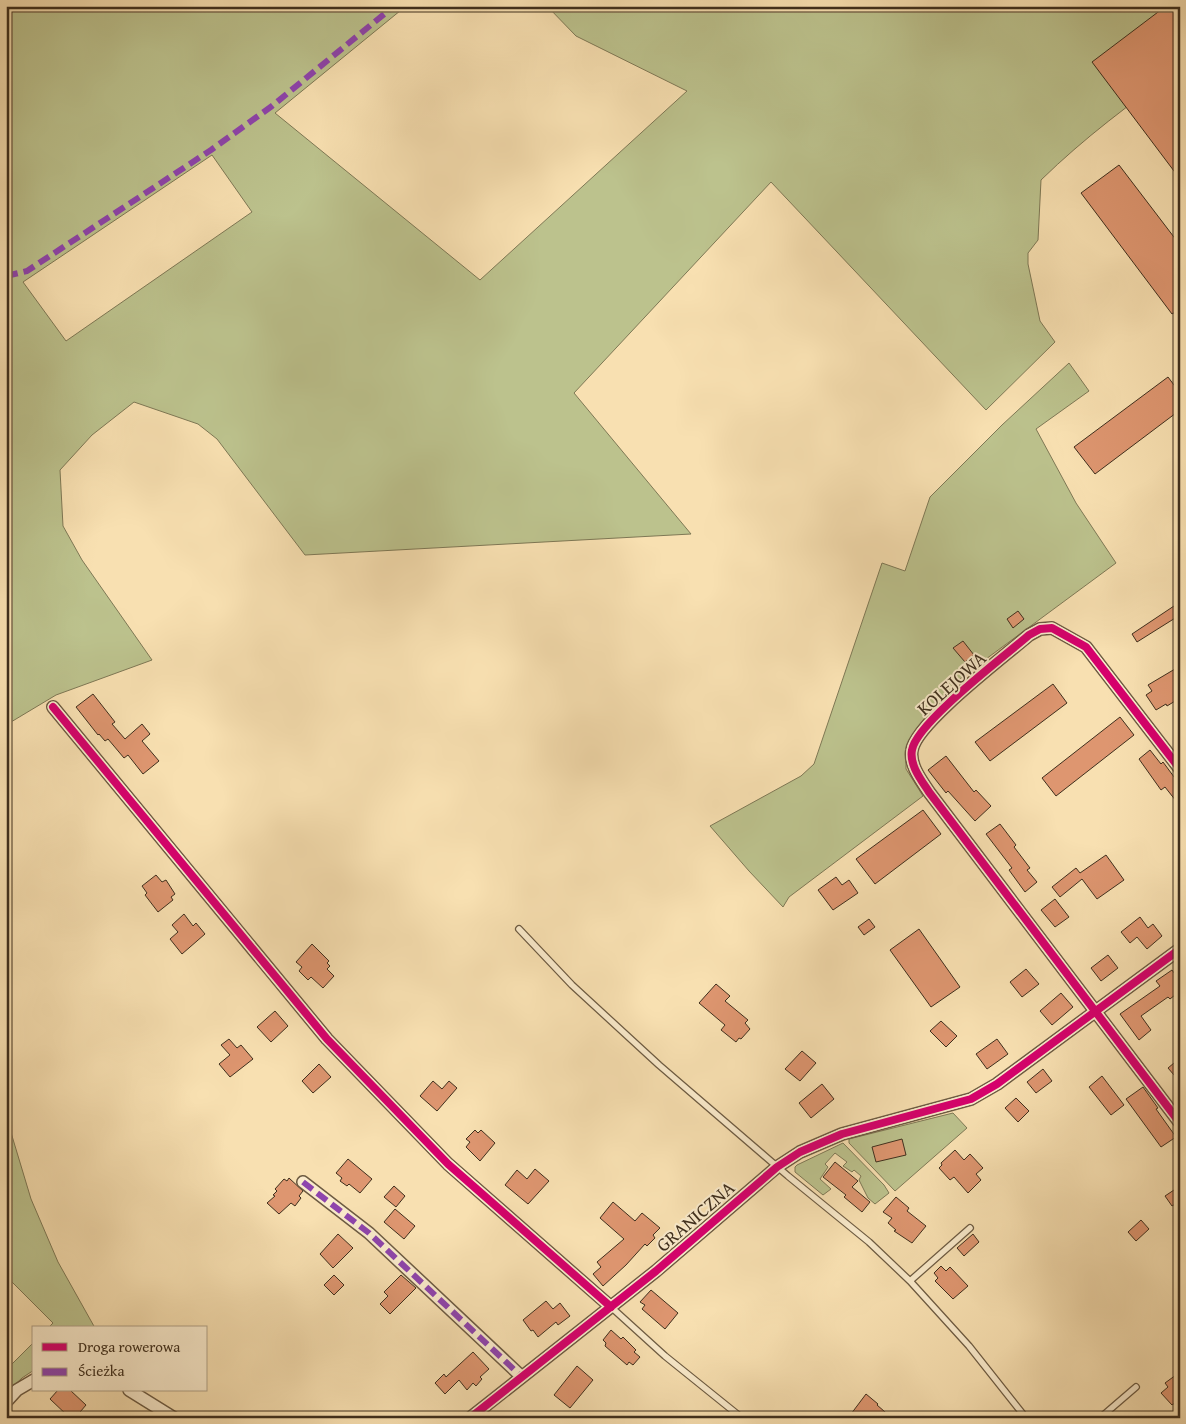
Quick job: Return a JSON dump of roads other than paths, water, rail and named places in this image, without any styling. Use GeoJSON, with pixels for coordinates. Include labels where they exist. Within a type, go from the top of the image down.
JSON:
{"type":"FeatureCollection","features":[{"type":"Feature","properties":{"kind":"street","name":"KOLEJOWA"},"geometry":{"type":"LineString","coordinates":[[1180,769],[1086,647],[1052,628],[1040,629],[1029,635],[951,701],[917,737],[912,751],[913,765],[929,792],[1180,1124]]}},
{"type":"Feature","properties":{"kind":"street"},"geometry":{"type":"LineString","coordinates":[[53,707],[327,1038],[448,1164],[610,1307]]}},
{"type":"Feature","properties":{"kind":"street"},"geometry":{"type":"LineString","coordinates":[[1096,1012],[1180,950]]}},
{"type":"Feature","properties":{"kind":"street","name":"GRANICZNA"},"geometry":{"type":"LineString","coordinates":[[470,1418],[656,1271],[778,1167],[800,1152],[842,1134],[971,1099],[997,1084],[1096,1012]]}},
{"type":"Feature","properties":{"kind":"street"},"geometry":{"type":"LineString","coordinates":[[303,1182],[369,1233],[522,1377]]}},
{"type":"Feature","properties":{"kind":"street"},"geometry":{"type":"LineString","coordinates":[[6,1402],[17,1390],[32,1381]]}},
{"type":"Feature","properties":{"kind":"street"},"geometry":{"type":"LineString","coordinates":[[132,1392],[174,1418]]}},
{"type":"Feature","properties":{"kind":"lane"},"geometry":{"type":"LineString","coordinates":[[519,929],[572,985],[617,1027],[778,1167],[868,1242],[910,1281],[969,1346],[1026,1418]]}},
{"type":"Feature","properties":{"kind":"lane"},"geometry":{"type":"LineString","coordinates":[[910,1281],[970,1228]]}},
{"type":"Feature","properties":{"kind":"lane"},"geometry":{"type":"LineString","coordinates":[[610,1307],[665,1356],[742,1418]]}},
{"type":"Feature","properties":{"kind":"lane"},"geometry":{"type":"LineString","coordinates":[[1100,1418],[1136,1387]]}}]}
